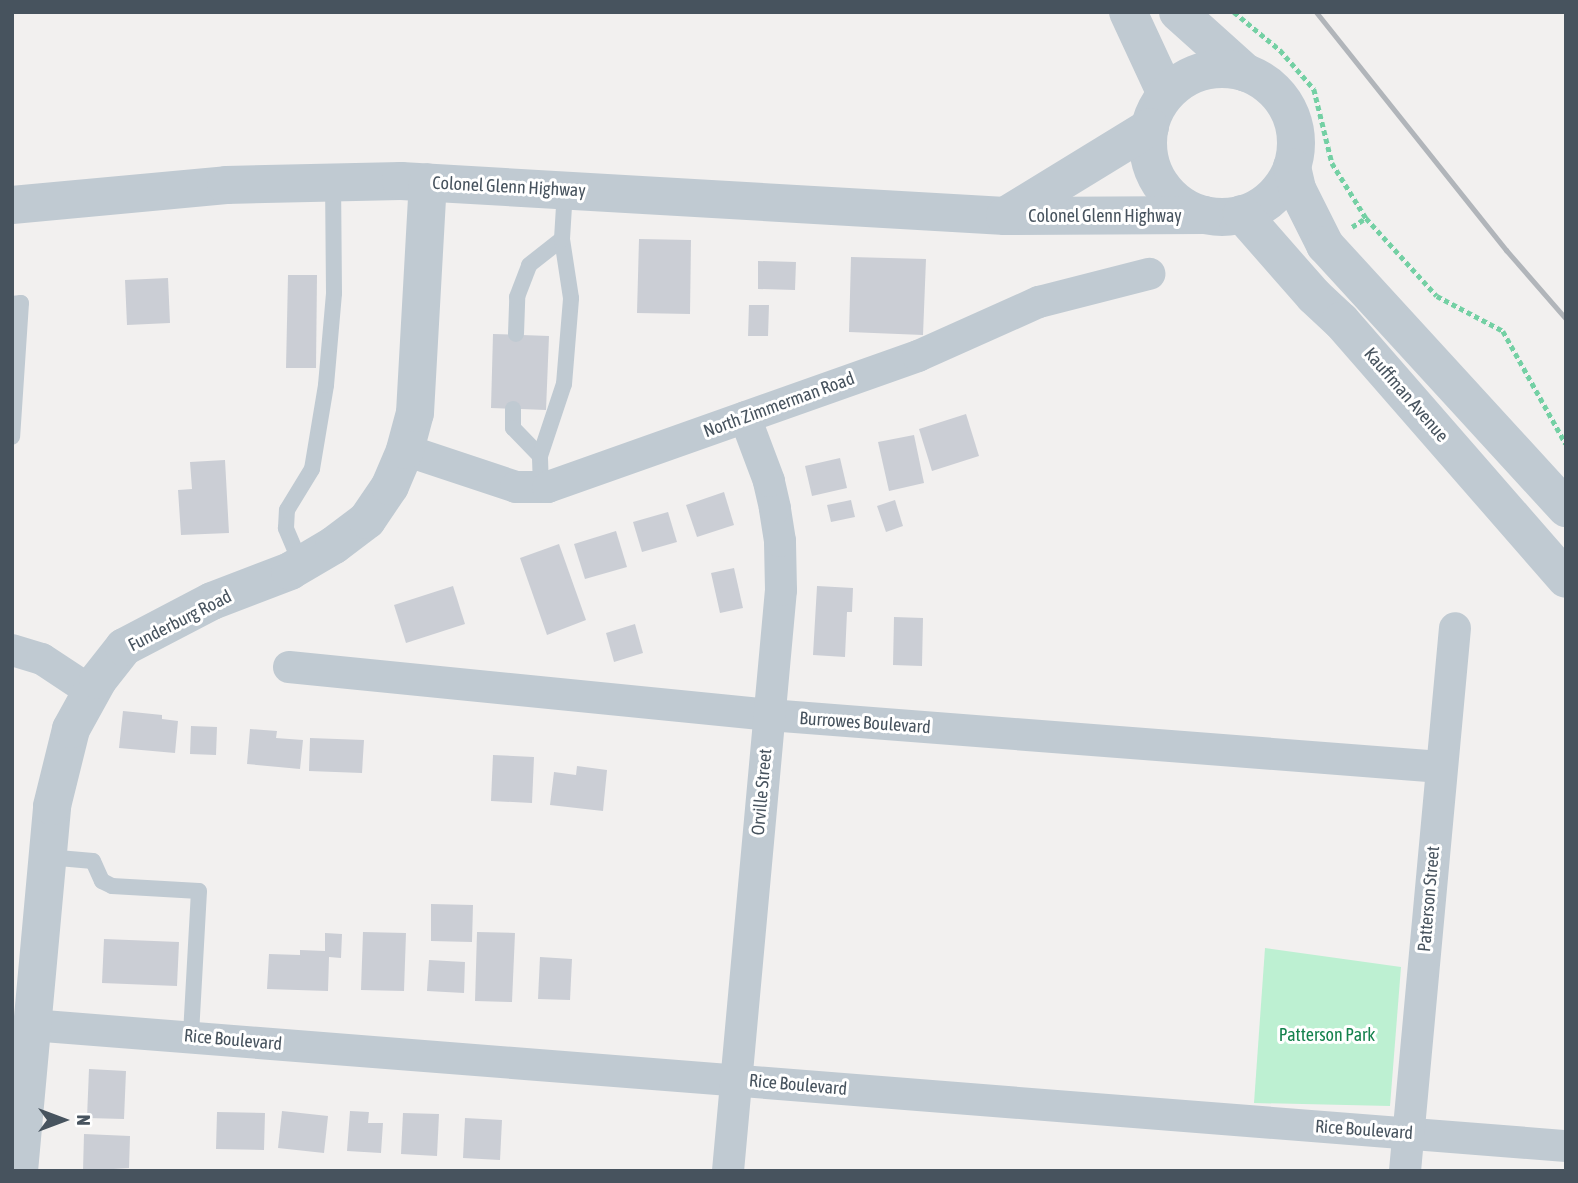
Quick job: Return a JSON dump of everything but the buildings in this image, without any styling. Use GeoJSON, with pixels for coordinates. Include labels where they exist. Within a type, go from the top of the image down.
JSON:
{"type":"FeatureCollection","features":[{"type":"Feature","properties":{"kind":"street"},"geometry":{"type":"LineString","coordinates":[[1128,12],[1167,94]]}},
{"type":"Feature","properties":{"kind":"street"},"geometry":{"type":"LineString","coordinates":[[1178,12],[1246,73],[1274,90],[1288,111],[1295,134],[1292,167],[1297,189],[1325,245],[1566,508]]}},
{"type":"Feature","properties":{"kind":"street"},"geometry":{"type":"LineString","coordinates":[[1246,73],[1229,69],[1196,74],[1167,94],[1156,109],[1148,146],[1159,183],[1187,208],[1205,215],[1242,214],[1275,195],[1292,167]]}},
{"type":"Feature","properties":{"kind":"street","name":"Colonel Glenn Highway"},"geometry":{"type":"LineString","coordinates":[[1005,216],[1150,127]]}},
{"type":"Feature","properties":{"kind":"street","name":"Colonel Glenn Highway"},"geometry":{"type":"LineString","coordinates":[[12,205],[226,185],[428,182],[1005,216],[1205,215]]}},
{"type":"Feature","properties":{"kind":"street","name":"Funderburg Road"},"geometry":{"type":"LineString","coordinates":[[19,1171],[52,806],[71,729],[92,692],[124,647],[212,601],[301,564],[367,520],[390,486],[405,450],[415,414],[428,182]]}},
{"type":"Feature","properties":{"kind":"street","name":"Kauffman Avenue"},"geometry":{"type":"LineString","coordinates":[[1242,214],[1314,296],[1341,321],[1566,579]]}},
{"type":"Feature","properties":{"kind":"street","name":"North Zimmerman Road"},"geometry":{"type":"LineString","coordinates":[[405,450],[516,487],[541,486],[918,356],[1039,302],[1149,274]]}},
{"type":"Feature","properties":{"kind":"street","name":"Orville Street"},"geometry":{"type":"LineString","coordinates":[[728,1171],[781,590],[780,541],[769,481],[745,417]]}},
{"type":"Feature","properties":{"kind":"street","name":"Patterson Street"},"geometry":{"type":"LineString","coordinates":[[1405,1171],[1455,628]]}},
{"type":"Feature","properties":{"kind":"street"},"geometry":{"type":"LineString","coordinates":[[12,650],[42,659],[92,692]]}},
{"type":"Feature","properties":{"kind":"street","name":"Burrowes Boulevard"},"geometry":{"type":"LineString","coordinates":[[289,667],[769,715],[1441,767]]}},
{"type":"Feature","properties":{"kind":"street","name":"Rice Boulevard"},"geometry":{"type":"LineString","coordinates":[[31,1025],[1566,1146]]}},
{"type":"Feature","properties":{"kind":"lane"},"geometry":{"type":"LineString","coordinates":[[301,564],[286,528],[287,510],[312,469],[326,385],[334,293],[334,183]]}},
{"type":"Feature","properties":{"kind":"lane"},"geometry":{"type":"LineString","coordinates":[[541,486],[540,456],[564,384],[571,298],[562,239],[565,190]]}},
{"type":"Feature","properties":{"kind":"lane"},"geometry":{"type":"LineString","coordinates":[[516,334],[517,297],[529,265],[562,239]]}},
{"type":"Feature","properties":{"kind":"lane"},"geometry":{"type":"LineString","coordinates":[[12,304],[21,303],[12,437]]}},
{"type":"Feature","properties":{"kind":"lane"},"geometry":{"type":"LineString","coordinates":[[513,409],[513,428],[540,456]]}},
{"type":"Feature","properties":{"kind":"lane"},"geometry":{"type":"LineString","coordinates":[[47,857],[93,861],[102,881],[112,886],[200,891],[191,1036]]}},
{"type":"Feature","properties":{"kind":"path"},"geometry":{"type":"LineString","coordinates":[[1234,12],[1280,50],[1314,89],[1332,163],[1366,218],[1437,296],[1503,331],[1566,444]]}},
{"type":"Feature","properties":{"kind":"green space","name":"Patterson Park"},"geometry":{"type":"Polygon","coordinates":[[[1265,948],[1401,967],[1390,1106],[1254,1103],[1265,948]]]}},
{"type":"Feature","properties":{"kind":"railway"},"geometry":{"type":"LineString","coordinates":[[1316,12],[1506,250],[1566,319]]}}]}
